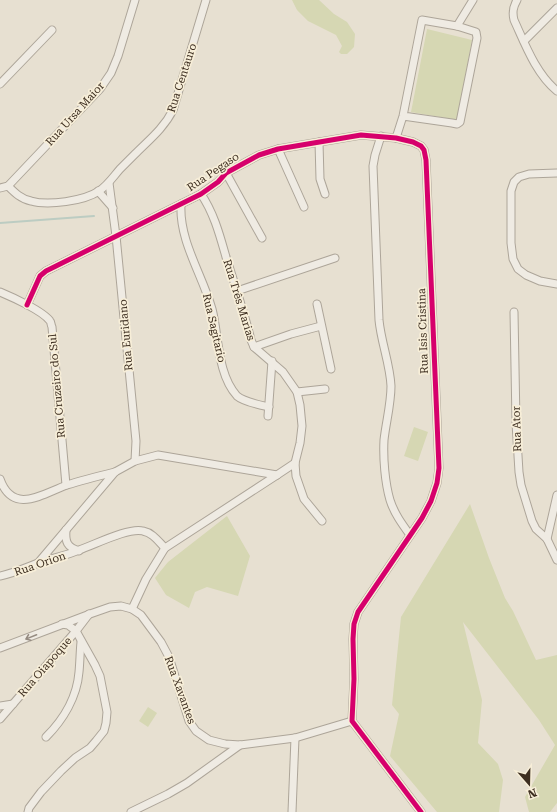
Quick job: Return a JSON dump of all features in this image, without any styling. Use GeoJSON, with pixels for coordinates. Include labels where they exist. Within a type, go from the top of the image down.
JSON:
{"type":"FeatureCollection","features":[{"type":"Feature","properties":{"kind":"street","name":"Rua Centauro"},"geometry":{"type":"LineString","coordinates":[[8,186],[18,196],[31,202],[50,203],[80,199],[98,191],[109,183],[119,169],[167,122],[173,110],[206,0]]}},
{"type":"Feature","properties":{"kind":"street"},"geometry":{"type":"LineString","coordinates":[[457,26],[473,0]]}},
{"type":"Feature","properties":{"kind":"street"},"geometry":{"type":"LineString","coordinates":[[517,0],[513,6],[512,12],[514,20],[539,69],[547,81],[557,91]]}},
{"type":"Feature","properties":{"kind":"street","name":"Rua Ursa Maior"},"geometry":{"type":"LineString","coordinates":[[8,186],[100,89],[111,73],[118,56],[134,1]]}},
{"type":"Feature","properties":{"kind":"street"},"geometry":{"type":"LineString","coordinates":[[524,41],[557,8]]}},
{"type":"Feature","properties":{"kind":"street"},"geometry":{"type":"LineString","coordinates":[[396,138],[403,116],[422,20],[457,26],[476,32],[477,38],[460,122],[452,124],[403,116]]}},
{"type":"Feature","properties":{"kind":"street"},"geometry":{"type":"LineString","coordinates":[[0,84],[52,30]]}},
{"type":"Feature","properties":{"kind":"street","name":"Rua Pegaso"},"geometry":{"type":"LineString","coordinates":[[27,305],[40,276],[46,271],[201,194],[218,182],[226,173],[259,155],[278,149],[361,135],[396,138]]}},
{"type":"Feature","properties":{"kind":"street"},"geometry":{"type":"LineString","coordinates":[[382,136],[375,155],[373,166],[380,336],[391,384],[391,399],[384,440],[385,469],[390,500],[397,516],[410,535],[358,612],[354,624],[352,721],[421,812]]}},
{"type":"Feature","properties":{"kind":"street","name":"Rua Isis Cristina"},"geometry":{"type":"LineString","coordinates":[[396,138],[414,142],[421,146],[424,150],[426,160],[439,468],[437,483],[431,501],[422,518],[410,535]]}},
{"type":"Feature","properties":{"kind":"street"},"geometry":{"type":"LineString","coordinates":[[320,142],[320,179],[325,194]]}},
{"type":"Feature","properties":{"kind":"street"},"geometry":{"type":"LineString","coordinates":[[278,149],[304,207]]}},
{"type":"Feature","properties":{"kind":"street"},"geometry":{"type":"LineString","coordinates":[[226,173],[262,238]]}},
{"type":"Feature","properties":{"kind":"street"},"geometry":{"type":"LineString","coordinates":[[557,174],[529,174],[519,177],[514,182],[511,191],[510,243],[513,259],[518,269],[526,275],[540,281],[557,284]]}},
{"type":"Feature","properties":{"kind":"street","name":"Rua Euridano"},"geometry":{"type":"LineString","coordinates":[[109,183],[116,236],[136,441],[135,461]]}},
{"type":"Feature","properties":{"kind":"street"},"geometry":{"type":"LineString","coordinates":[[0,188],[8,186]]}},
{"type":"Feature","properties":{"kind":"street"},"geometry":{"type":"LineString","coordinates":[[98,191],[113,208]]}},
{"type":"Feature","properties":{"kind":"street","name":"Rua Três Marias"},"geometry":{"type":"LineString","coordinates":[[201,194],[210,209],[215,222],[254,347],[272,360],[284,372],[297,392],[302,426],[295,463]]}},
{"type":"Feature","properties":{"kind":"street","name":"Rua Sagitario"},"geometry":{"type":"LineString","coordinates":[[181,204],[180,218],[184,234],[212,309],[226,378],[238,396],[254,404],[269,407]]}},
{"type":"Feature","properties":{"kind":"street"},"geometry":{"type":"LineString","coordinates":[[237,291],[336,258]]}},
{"type":"Feature","properties":{"kind":"street","name":"Rua Cruzeiro do Sul"},"geometry":{"type":"LineString","coordinates":[[0,292],[27,305],[49,320],[52,327],[66,485]]}},
{"type":"Feature","properties":{"kind":"street"},"geometry":{"type":"LineString","coordinates":[[317,304],[331,369]]}},
{"type":"Feature","properties":{"kind":"street","name":"Rua Ator"},"geometry":{"type":"LineString","coordinates":[[514,312],[518,472],[532,521],[536,529],[547,539],[557,560]]}},
{"type":"Feature","properties":{"kind":"street"},"geometry":{"type":"LineString","coordinates":[[254,347],[291,334],[321,326]]}},
{"type":"Feature","properties":{"kind":"street"},"geometry":{"type":"LineString","coordinates":[[268,416],[272,360]]}},
{"type":"Feature","properties":{"kind":"street"},"geometry":{"type":"LineString","coordinates":[[297,392],[325,389]]}},
{"type":"Feature","properties":{"kind":"street"},"geometry":{"type":"LineString","coordinates":[[0,479],[2,486],[10,495],[17,499],[30,500],[66,485],[115,472],[135,461],[158,455],[277,476]]}},
{"type":"Feature","properties":{"kind":"street"},"geometry":{"type":"LineString","coordinates":[[0,648],[110,607],[120,606],[132,609],[146,579],[165,548],[295,463]]}},
{"type":"Feature","properties":{"kind":"street"},"geometry":{"type":"LineString","coordinates":[[295,463],[296,476],[304,499],[322,521]]}},
{"type":"Feature","properties":{"kind":"street"},"geometry":{"type":"LineString","coordinates":[[38,563],[115,472]]}},
{"type":"Feature","properties":{"kind":"street"},"geometry":{"type":"LineString","coordinates":[[547,539],[557,495]]}},
{"type":"Feature","properties":{"kind":"street","name":"Rua Orion"},"geometry":{"type":"LineString","coordinates":[[66,530],[66,541],[72,549],[79,551]]}},
{"type":"Feature","properties":{"kind":"street","name":"Rua Orion"},"geometry":{"type":"LineString","coordinates":[[0,576],[79,551],[131,531],[142,530],[152,534],[165,548]]}},
{"type":"Feature","properties":{"kind":"street","name":"Rua Xavantes"},"geometry":{"type":"LineString","coordinates":[[132,609],[141,615],[161,642],[169,657],[189,721],[196,732],[209,740],[224,744],[240,745],[295,738],[352,721]]}},
{"type":"Feature","properties":{"kind":"street","name":"Rua Oiapoque"},"geometry":{"type":"LineString","coordinates":[[0,719],[90,614]]}},
{"type":"Feature","properties":{"kind":"street"},"geometry":{"type":"LineString","coordinates":[[28,810],[75,758],[90,748],[104,731],[106,723],[107,712],[100,676],[76,631],[68,625],[62,624]]}},
{"type":"Feature","properties":{"kind":"street"},"geometry":{"type":"LineString","coordinates":[[46,737],[55,728],[64,715],[77,686],[81,641]]}},
{"type":"Feature","properties":{"kind":"street"},"geometry":{"type":"LineString","coordinates":[[0,706],[13,704]]}},
{"type":"Feature","properties":{"kind":"street"},"geometry":{"type":"LineString","coordinates":[[292,812],[295,738]]}},
{"type":"Feature","properties":{"kind":"street"},"geometry":{"type":"LineString","coordinates":[[131,812],[187,783],[240,745]]}},
{"type":"Feature","properties":{"kind":"green space"},"geometry":{"type":"Polygon","coordinates":[[[292,0],[319,0],[334,14],[347,22],[355,34],[354,47],[347,54],[341,54],[339,52],[342,46],[336,35],[308,21],[297,10],[292,0]]]}},
{"type":"Feature","properties":{"kind":"green space"},"geometry":{"type":"Polygon","coordinates":[[[427,29],[472,40],[457,120],[411,112],[427,29]]]}},
{"type":"Feature","properties":{"kind":"green space"},"geometry":{"type":"Polygon","coordinates":[[[414,427],[428,432],[418,461],[404,456],[414,427]]]}},
{"type":"Feature","properties":{"kind":"green space"},"geometry":{"type":"Polygon","coordinates":[[[470,504],[505,598],[513,611],[536,660],[557,655],[557,803],[550,812],[529,812],[525,797],[555,745],[539,720],[463,622],[482,700],[478,743],[498,764],[503,780],[499,812],[437,812],[390,756],[399,714],[392,705],[401,617],[470,504]]]}},
{"type":"Feature","properties":{"kind":"green space"},"geometry":{"type":"Polygon","coordinates":[[[227,516],[250,556],[238,596],[207,587],[195,592],[189,608],[166,595],[155,578],[168,562],[227,516]]]}},
{"type":"Feature","properties":{"kind":"green space"},"geometry":{"type":"Polygon","coordinates":[[[148,707],[157,713],[148,727],[139,721],[148,707]]]}},
{"type":"Feature","properties":{"kind":"waterway"},"geometry":{"type":"LineString","coordinates":[[0,223],[94,216]]}},
{"type":"Feature","properties":{"kind":"cycle path"},"geometry":{"type":"LineString","coordinates":[[27,305],[40,276],[46,271],[201,194],[218,182],[226,173],[259,155],[278,149],[361,135],[396,138],[413,142],[421,146],[424,150],[426,160],[439,468],[437,483],[431,501],[422,518],[358,612],[354,624],[353,639],[354,679],[352,721],[421,812]]}}]}
